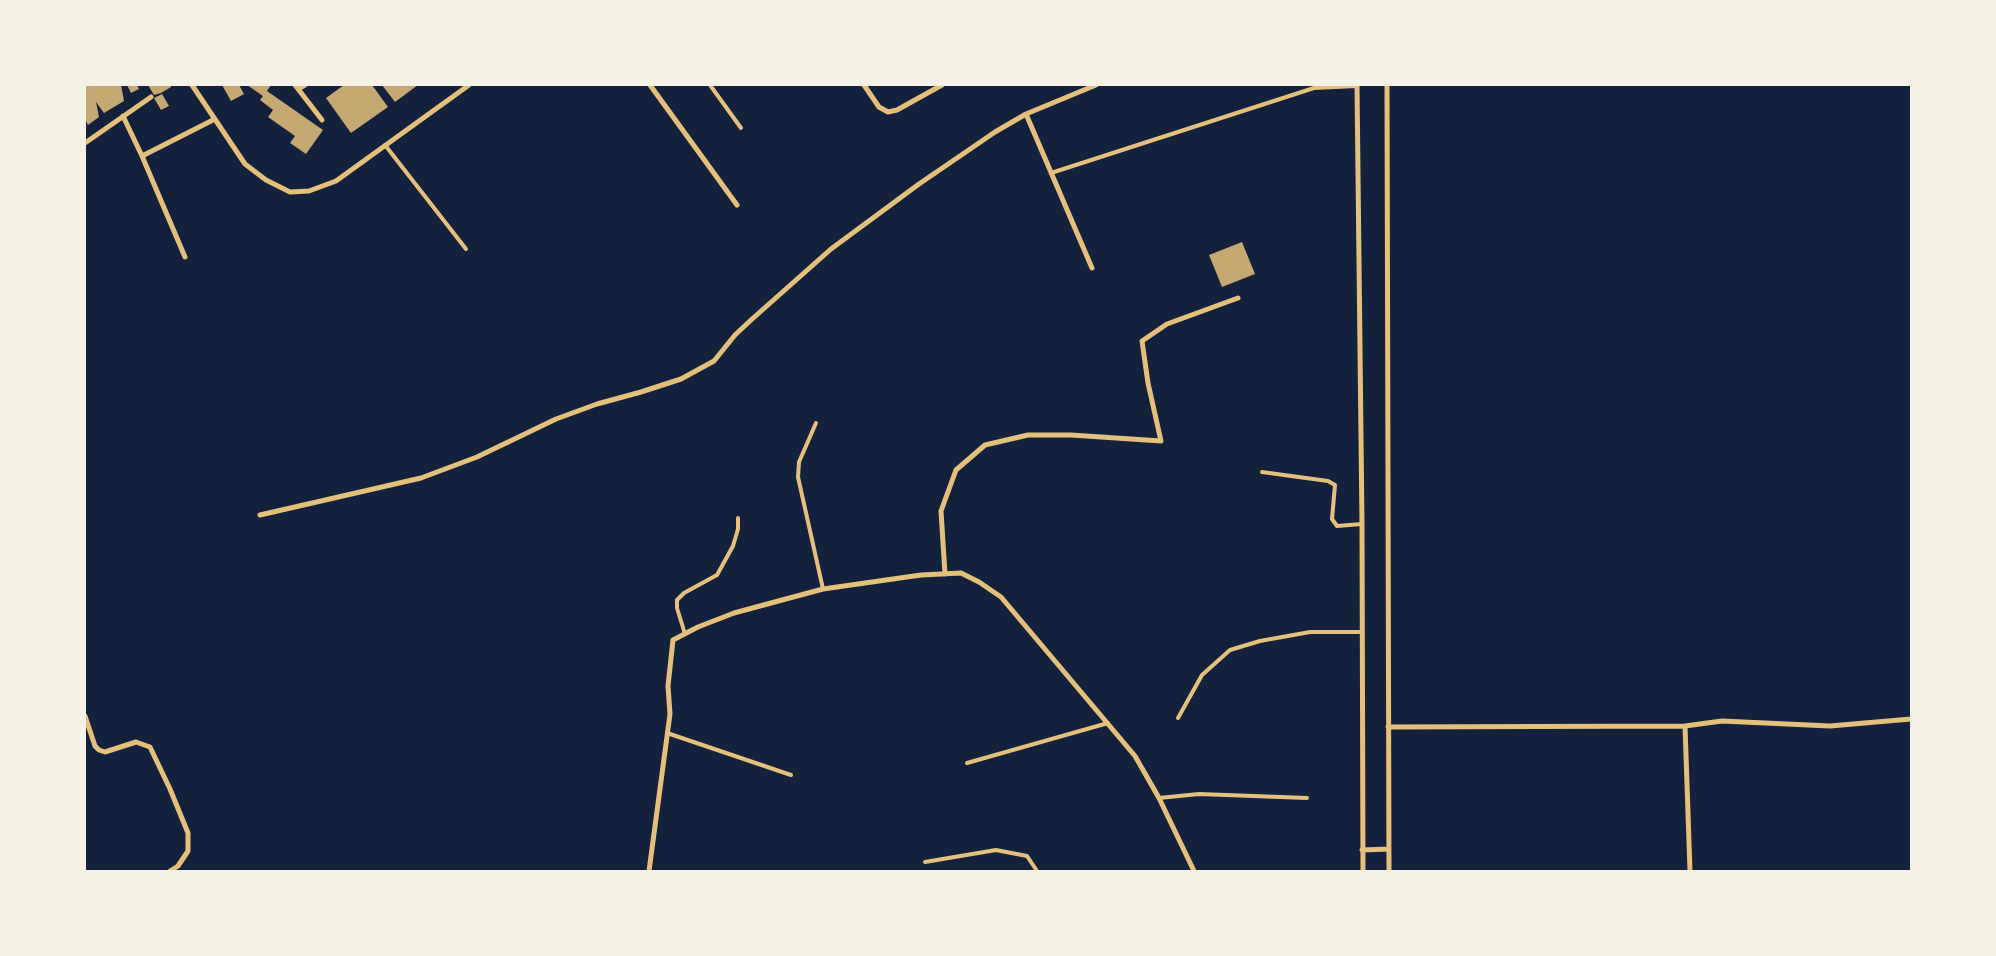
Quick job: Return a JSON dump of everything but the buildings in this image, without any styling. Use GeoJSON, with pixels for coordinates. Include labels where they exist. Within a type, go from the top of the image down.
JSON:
{"type":"FeatureCollection","features":[{"type":"Feature","properties":{"kind":"street"},"geometry":{"type":"LineString","coordinates":[[192,85],[245,164],[266,180],[290,192],[309,191],[336,181],[469,85]]}},
{"type":"Feature","properties":{"kind":"street"},"geometry":{"type":"LineString","coordinates":[[305,85],[297,87],[322,120]]}},
{"type":"Feature","properties":{"kind":"street"},"geometry":{"type":"LineString","coordinates":[[650,85],[736,205]]}},
{"type":"Feature","properties":{"kind":"street"},"geometry":{"type":"LineString","coordinates":[[864,85],[879,107],[888,112],[897,110],[942,85]]}},
{"type":"Feature","properties":{"kind":"street"},"geometry":{"type":"LineString","coordinates":[[260,515],[421,478],[477,457],[556,419],[597,404],[681,379],[714,361],[735,335],[831,249],[942,168],[1026,114],[1096,85]]}},
{"type":"Feature","properties":{"kind":"street"},"geometry":{"type":"LineString","coordinates":[[1358,85],[1363,871]]}},
{"type":"Feature","properties":{"kind":"street"},"geometry":{"type":"LineString","coordinates":[[1387,85],[1389,871]]}},
{"type":"Feature","properties":{"kind":"street"},"geometry":{"type":"LineString","coordinates":[[85,143],[151,97]]}},
{"type":"Feature","properties":{"kind":"street"},"geometry":{"type":"LineString","coordinates":[[1026,114],[1092,268]]}},
{"type":"Feature","properties":{"kind":"street"},"geometry":{"type":"LineString","coordinates":[[123,116],[185,257]]}},
{"type":"Feature","properties":{"kind":"street"},"geometry":{"type":"LineString","coordinates":[[142,156],[215,119]]}},
{"type":"Feature","properties":{"kind":"street"},"geometry":{"type":"LineString","coordinates":[[945,574],[941,511],[956,470],[985,445],[1028,435],[1071,435],[1161,441],[1148,383],[1142,341],[1167,324],[1238,298]]}},
{"type":"Feature","properties":{"kind":"street"},"geometry":{"type":"LineString","coordinates":[[649,871],[670,714],[668,686],[673,640],[698,627],[734,613],[823,589],[921,575],[961,573],[979,582],[1001,598],[1135,756],[1159,798],[1194,871]]}},
{"type":"Feature","properties":{"kind":"street"},"geometry":{"type":"LineString","coordinates":[[85,716],[95,746],[99,750],[105,752],[136,742],[150,747],[170,789],[188,834],[188,851],[178,866],[170,871]]}},
{"type":"Feature","properties":{"kind":"street"},"geometry":{"type":"LineString","coordinates":[[1388,727],[1685,726],[1722,722],[1830,726],[1911,719]]}},
{"type":"Feature","properties":{"kind":"street"},"geometry":{"type":"LineString","coordinates":[[1685,726],[1690,871]]}},
{"type":"Feature","properties":{"kind":"street"},"geometry":{"type":"LineString","coordinates":[[1362,850],[1388,849]]}},
{"type":"Feature","properties":{"kind":"lane"},"geometry":{"type":"LineString","coordinates":[[710,85],[741,128]]}},
{"type":"Feature","properties":{"kind":"lane"},"geometry":{"type":"LineString","coordinates":[[1051,173],[1314,88],[1358,85]]}},
{"type":"Feature","properties":{"kind":"lane"},"geometry":{"type":"LineString","coordinates":[[385,146],[466,249]]}},
{"type":"Feature","properties":{"kind":"lane"},"geometry":{"type":"LineString","coordinates":[[816,423],[799,462],[798,477],[823,589]]}},
{"type":"Feature","properties":{"kind":"lane"},"geometry":{"type":"LineString","coordinates":[[1262,472],[1328,482],[1334,485],[1332,519],[1337,526],[1362,524]]}},
{"type":"Feature","properties":{"kind":"lane"},"geometry":{"type":"LineString","coordinates":[[685,634],[677,608],[677,600],[684,593],[717,575],[733,546],[738,529],[738,518]]}},
{"type":"Feature","properties":{"kind":"lane"},"geometry":{"type":"LineString","coordinates":[[1178,718],[1202,675],[1230,650],[1260,641],[1310,632],[1362,632]]}},
{"type":"Feature","properties":{"kind":"lane"},"geometry":{"type":"LineString","coordinates":[[967,763],[1108,724]]}},
{"type":"Feature","properties":{"kind":"lane"},"geometry":{"type":"LineString","coordinates":[[667,733],[791,775]]}},
{"type":"Feature","properties":{"kind":"lane"},"geometry":{"type":"LineString","coordinates":[[1159,798],[1199,794],[1307,798]]}},
{"type":"Feature","properties":{"kind":"lane"},"geometry":{"type":"LineString","coordinates":[[925,862],[996,850],[1026,856],[1037,871]]}}]}
